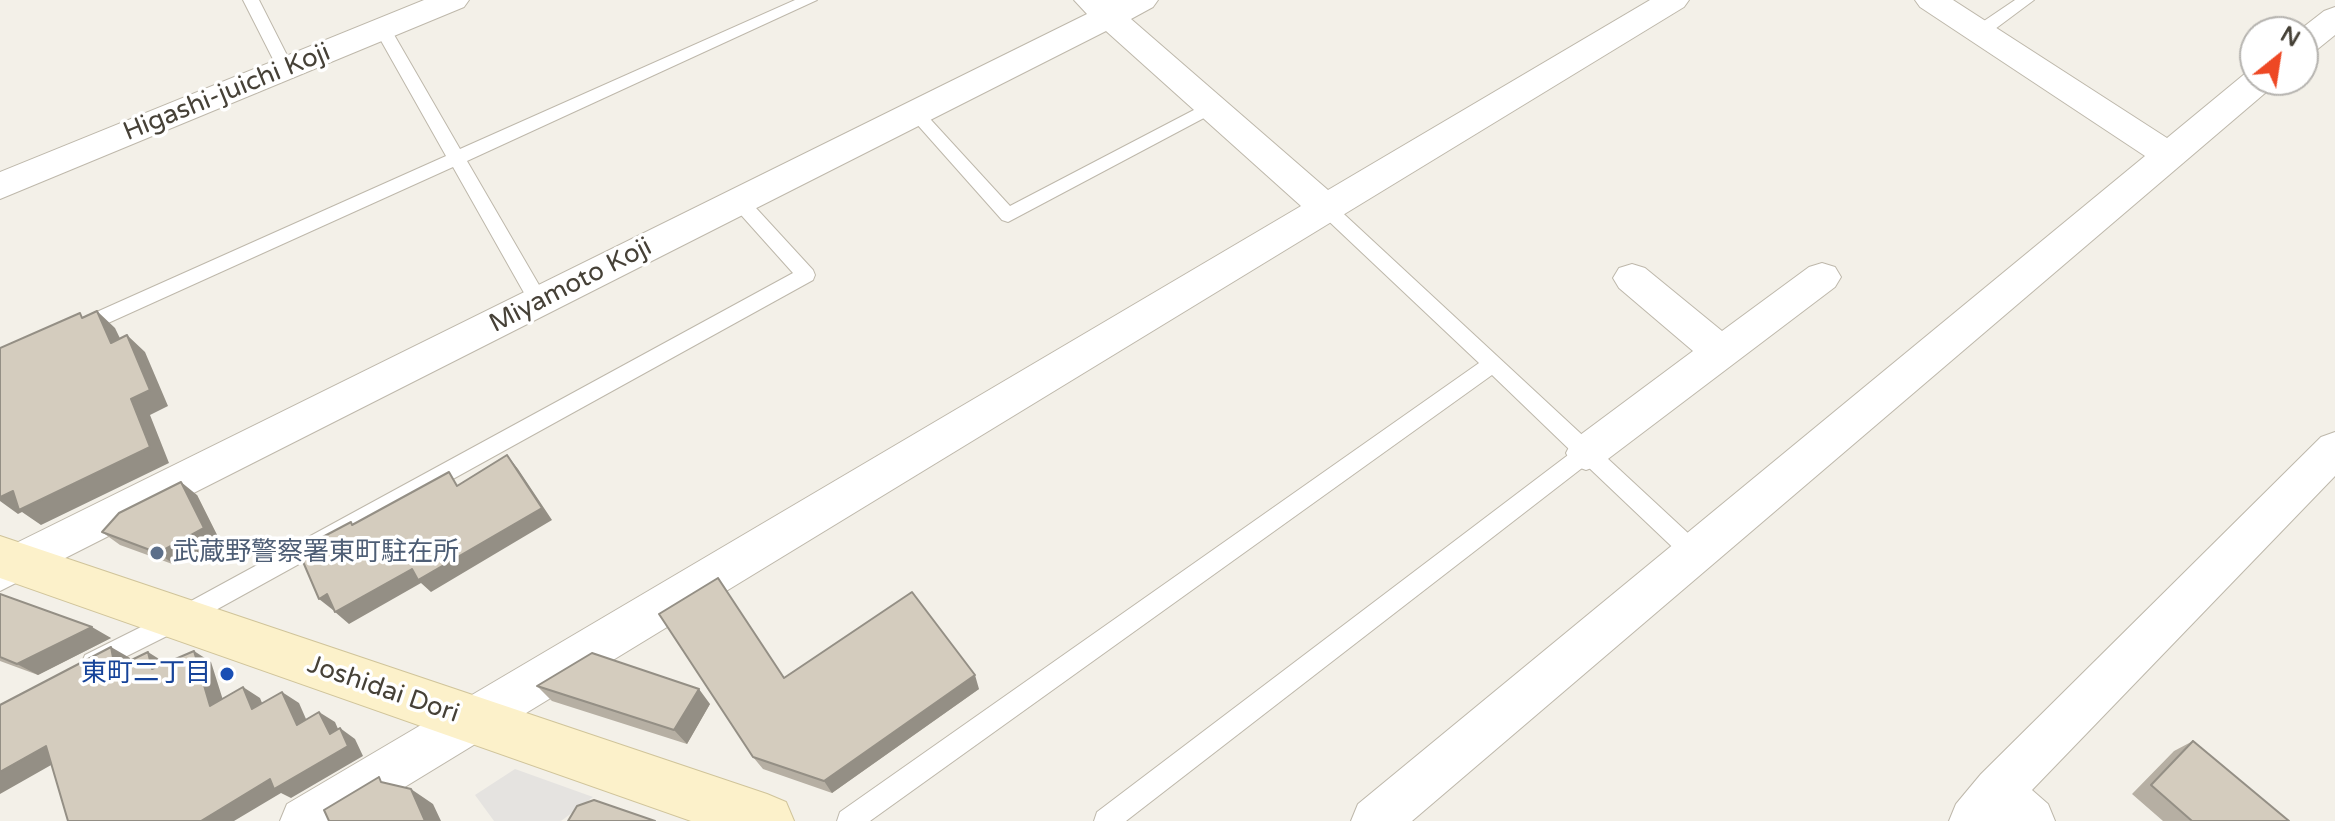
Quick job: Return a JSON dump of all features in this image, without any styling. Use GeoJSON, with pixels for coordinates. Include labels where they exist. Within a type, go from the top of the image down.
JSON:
{"type":"FeatureCollection","features":[{"type":"Feature","properties":{"kind":"main road","name":"Joshidai Dori"},"geometry":{"type":"LineString","coordinates":[[6,564],[767,821]]}},
{"type":"Feature","properties":{"kind":"street","name":"Higashi-juichi Koji"},"geometry":{"type":"LineString","coordinates":[[0,186],[453,0]]}},
{"type":"Feature","properties":{"kind":"street","name":"Miyamoto Koji"},"geometry":{"type":"LineString","coordinates":[[6,564],[915,113],[1100,8],[1142,0]]}},
{"type":"Feature","properties":{"kind":"street"},"geometry":{"type":"LineString","coordinates":[[304,821],[1673,0]]}},
{"type":"Feature","properties":{"kind":"street"},"geometry":{"type":"LineString","coordinates":[[1931,0],[2168,155]]}},
{"type":"Feature","properties":{"kind":"street"},"geometry":{"type":"LineString","coordinates":[[1100,8],[1326,208]]}},
{"type":"Feature","properties":{"kind":"street"},"geometry":{"type":"LineString","coordinates":[[2319,31],[2335,18]]}},
{"type":"Feature","properties":{"kind":"street"},"geometry":{"type":"LineString","coordinates":[[1375,821],[2240,96]]}},
{"type":"Feature","properties":{"kind":"street"},"geometry":{"type":"LineString","coordinates":[[1586,453],[1822,277]]}},
{"type":"Feature","properties":{"kind":"street"},"geometry":{"type":"LineString","coordinates":[[1632,278],[1722,353]]}},
{"type":"Feature","properties":{"kind":"street"},"geometry":{"type":"LineString","coordinates":[[2001,811],[2335,449]]}},
{"type":"Feature","properties":{"kind":"lane"},"geometry":{"type":"LineString","coordinates":[[251,0],[286,69]]}},
{"type":"Feature","properties":{"kind":"lane"},"geometry":{"type":"LineString","coordinates":[[57,338],[809,0]]}},
{"type":"Feature","properties":{"kind":"lane"},"geometry":{"type":"LineString","coordinates":[[1981,31],[2026,0]]}},
{"type":"Feature","properties":{"kind":"lane"},"geometry":{"type":"LineString","coordinates":[[383,30],[539,302]]}},
{"type":"Feature","properties":{"kind":"lane"},"geometry":{"type":"LineString","coordinates":[[915,113],[1008,215],[1213,106]]}},
{"type":"Feature","properties":{"kind":"lane"},"geometry":{"type":"LineString","coordinates":[[68,675],[177,620],[806,275],[739,201]]}},
{"type":"Feature","properties":{"kind":"lane"},"geometry":{"type":"LineString","coordinates":[[1326,208],[1694,553]]}},
{"type":"Feature","properties":{"kind":"lane"},"geometry":{"type":"LineString","coordinates":[[849,821],[1493,364]]}},
{"type":"Feature","properties":{"kind":"lane"},"geometry":{"type":"LineString","coordinates":[[1106,821],[1586,453]]}},
{"type":"Feature","properties":{"kind":"shaded area"},"geometry":{"type":"Polygon","coordinates":[[[515,769],[593,797],[561,821],[494,821],[475,795],[515,769]]]}},
{"type":"Feature","properties":{"kind":"building"},"geometry":{"type":"Polygon","coordinates":[[[97,311],[111,343],[127,335],[150,390],[131,399],[150,447],[19,510],[13,491],[0,497],[0,348],[80,313],[82,318],[97,311]]]}},
{"type":"Feature","properties":{"kind":"building"},"geometry":{"type":"Polygon","coordinates":[[[507,455],[542,508],[418,580],[412,569],[335,612],[327,594],[319,599],[298,550],[351,522],[352,525],[449,472],[457,486],[507,455]]]}},
{"type":"Feature","properties":{"kind":"building"},"geometry":{"type":"Polygon","coordinates":[[[181,482],[204,528],[158,553],[102,532],[119,513],[181,482]]]}},
{"type":"Feature","properties":{"kind":"building"},"geometry":{"type":"Polygon","coordinates":[[[718,578],[784,678],[912,592],[975,675],[824,781],[753,757],[659,614],[718,578]]]}},
{"type":"Feature","properties":{"kind":"building"},"geometry":{"type":"Polygon","coordinates":[[[0,594],[92,627],[17,664],[0,657],[0,594]]]}},
{"type":"Feature","properties":{"kind":"building"},"geometry":{"type":"Polygon","coordinates":[[[111,647],[115,668],[148,652],[152,669],[194,651],[210,706],[243,687],[252,709],[282,692],[297,725],[319,712],[330,734],[340,728],[348,746],[274,789],[270,779],[201,821],[68,821],[46,746],[0,772],[0,705],[111,647]]]}},
{"type":"Feature","properties":{"kind":"building"},"geometry":{"type":"Polygon","coordinates":[[[592,653],[699,689],[674,730],[537,686],[592,653]]]}},
{"type":"Feature","properties":{"kind":"building"},"geometry":{"type":"Polygon","coordinates":[[[2193,741],[2289,821],[2192,821],[2151,785],[2193,741]]]}},
{"type":"Feature","properties":{"kind":"building"},"geometry":{"type":"Polygon","coordinates":[[[379,777],[381,782],[411,789],[425,821],[329,821],[324,810],[379,777]]]}},
{"type":"Feature","properties":{"kind":"building"},"geometry":{"type":"Polygon","coordinates":[[[594,800],[655,821],[568,821],[577,806],[594,800]]]}},
{"type":"Feature","properties":{"kind":"place","name":"武蔵野警察署東町駐在所"},"geometry":{"type":"Point","coordinates":[157,553]}},
{"type":"Feature","properties":{"kind":"place","name":"東町二丁目"},"geometry":{"type":"Point","coordinates":[227,674]}}]}
